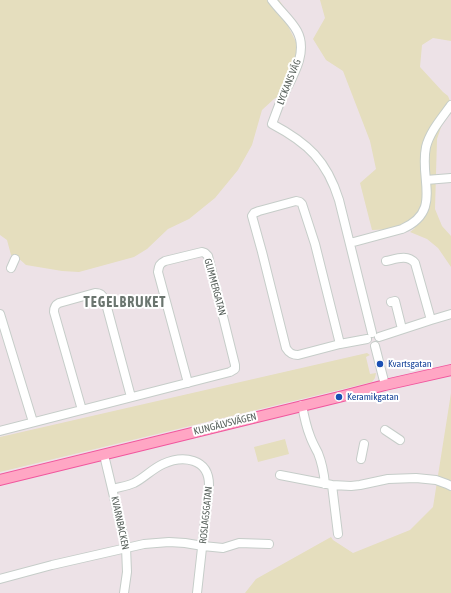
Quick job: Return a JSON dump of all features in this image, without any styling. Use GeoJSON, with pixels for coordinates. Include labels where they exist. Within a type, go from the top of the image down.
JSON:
{"type":"FeatureCollection","features":[{"type":"Feature","properties":{"kind":"main road","name":"KUNGÄLVSVÄGEN"},"geometry":{"type":"LineString","coordinates":[[0,480],[302,405],[451,370]]}},
{"type":"Feature","properties":{"kind":"street","name":"LYCKANS VÄG"},"geometry":{"type":"LineString","coordinates":[[272,0],[296,30],[301,49],[296,68],[272,124],[290,133],[303,143],[312,151],[324,167],[335,187],[350,243]]}},
{"type":"Feature","properties":{"kind":"street"},"geometry":{"type":"LineString","coordinates":[[385,385],[375,346],[369,344],[373,336],[350,243],[402,229],[409,226],[421,216],[427,201],[424,157],[428,140],[451,105]]}},
{"type":"Feature","properties":{"kind":"street"},"geometry":{"type":"LineString","coordinates":[[426,180],[451,178]]}},
{"type":"Feature","properties":{"kind":"street"},"geometry":{"type":"LineString","coordinates":[[340,344],[315,244],[302,204],[296,201],[259,210],[254,213],[252,216],[288,352],[298,355],[402,329],[451,314]]}},
{"type":"Feature","properties":{"kind":"street","name":"GLIMMERGATAN"},"geometry":{"type":"LineString","coordinates":[[0,431],[33,422],[82,410],[131,397],[188,383],[230,372],[235,369],[208,256],[202,252],[165,261],[159,266],[158,272],[188,383]]}},
{"type":"Feature","properties":{"kind":"street"},"geometry":{"type":"LineString","coordinates":[[386,261],[402,258],[412,260],[431,320]]}},
{"type":"Feature","properties":{"kind":"street"},"geometry":{"type":"LineString","coordinates":[[11,268],[15,259]]}},
{"type":"Feature","properties":{"kind":"street"},"geometry":{"type":"LineString","coordinates":[[82,410],[54,308],[56,304],[88,295],[99,293],[105,300],[131,397]]}},
{"type":"Feature","properties":{"kind":"street"},"geometry":{"type":"LineString","coordinates":[[391,302],[395,301],[402,329]]}},
{"type":"Feature","properties":{"kind":"street"},"geometry":{"type":"LineString","coordinates":[[0,314],[33,422]]}},
{"type":"Feature","properties":{"kind":"street"},"geometry":{"type":"LineString","coordinates":[[302,405],[310,435],[328,485],[338,534]]}},
{"type":"Feature","properties":{"kind":"street"},"geometry":{"type":"LineString","coordinates":[[385,430],[400,440]]}},
{"type":"Feature","properties":{"kind":"street"},"geometry":{"type":"LineString","coordinates":[[361,459],[364,444]]}},
{"type":"Feature","properties":{"kind":"street","name":"KVARNBACKEN"},"geometry":{"type":"LineString","coordinates":[[104,455],[126,547],[127,572],[124,593]]}},
{"type":"Feature","properties":{"kind":"street","name":"ROSLAGSGATAN"},"geometry":{"type":"LineString","coordinates":[[113,489],[134,483],[162,464],[173,461],[191,460],[204,467],[208,473],[209,485],[197,593]]}},
{"type":"Feature","properties":{"kind":"street"},"geometry":{"type":"LineString","coordinates":[[280,475],[328,485],[350,486],[388,479],[416,478],[436,480],[451,486]]}},
{"type":"Feature","properties":{"kind":"street"},"geometry":{"type":"LineString","coordinates":[[0,579],[126,547],[144,544],[169,542],[223,548],[239,543],[269,544]]}},
{"type":"Feature","properties":{"kind":"shaded area"},"geometry":{"type":"Polygon","coordinates":[[[0,0],[279,0],[284,7],[288,26],[296,42],[298,54],[293,72],[279,96],[262,110],[252,145],[238,170],[215,198],[189,219],[168,229],[147,249],[134,257],[79,272],[62,271],[26,265],[17,257],[11,255],[7,240],[0,235],[0,0]]]}},
{"type":"Feature","properties":{"kind":"shaded area"},"geometry":{"type":"Polygon","coordinates":[[[320,0],[451,0],[451,41],[433,38],[422,45],[420,67],[448,96],[450,101],[437,139],[435,209],[442,226],[451,236],[451,267],[438,248],[427,239],[410,232],[415,228],[372,230],[360,183],[376,169],[370,141],[343,71],[326,60],[313,39],[325,18],[320,0]]]}},
{"type":"Feature","properties":{"kind":"shaded area"},"geometry":{"type":"Polygon","coordinates":[[[367,353],[370,355],[366,357],[370,374],[376,373],[372,382],[0,472],[0,437],[367,353]]]}},
{"type":"Feature","properties":{"kind":"shaded area"},"geometry":{"type":"Polygon","coordinates":[[[451,393],[451,593],[245,593],[256,579],[331,537],[333,540],[353,553],[410,530],[433,507],[451,393]]]}},
{"type":"Feature","properties":{"kind":"shaded area"},"geometry":{"type":"Polygon","coordinates":[[[285,439],[289,454],[258,462],[254,447],[285,439]]]}},
{"type":"Feature","properties":{"kind":"place","name":"Kvartsgatan"},"geometry":{"type":"Point","coordinates":[380,364]}},
{"type":"Feature","properties":{"kind":"place","name":"Keramikgatan"},"geometry":{"type":"Point","coordinates":[339,397]}},
{"type":"Feature","properties":{"kind":"district","name":"TEGELBRUKET"},"geometry":{"type":"Point","coordinates":[125,303]}}]}
